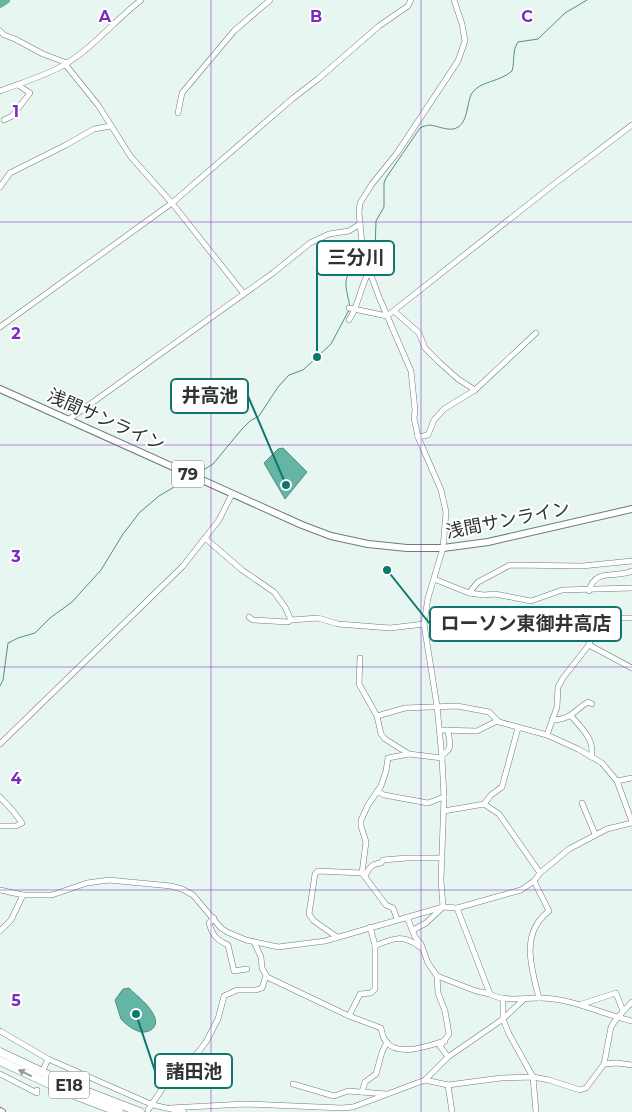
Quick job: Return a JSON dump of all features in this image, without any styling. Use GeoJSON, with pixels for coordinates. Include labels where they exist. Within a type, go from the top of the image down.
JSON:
{"type":"FeatureCollection","features":[{"type":"Feature","properties":{"kind":"highway","name":"E18"},"geometry":{"type":"LineString","coordinates":[[0,1052],[72,1086],[144,1111]]}},
{"type":"Feature","properties":{"kind":"highway","name":"E18"},"geometry":{"type":"LineString","coordinates":[[0,1060],[46,1083],[118,1112]]}},
{"type":"Feature","properties":{"kind":"main road","name":"浅間サンライン"},"geometry":{"type":"LineString","coordinates":[[0,389],[302,525],[336,537],[384,547],[443,548],[488,542],[632,509]]}},
{"type":"Feature","properties":{"kind":"street"},"geometry":{"type":"LineString","coordinates":[[0,91],[66,64],[142,0]]}},
{"type":"Feature","properties":{"kind":"street"},"geometry":{"type":"LineString","coordinates":[[178,113],[182,93],[234,31],[270,0]]}},
{"type":"Feature","properties":{"kind":"street"},"geometry":{"type":"LineString","coordinates":[[0,327],[172,203],[378,26],[408,6],[411,0]]}},
{"type":"Feature","properties":{"kind":"street"},"geometry":{"type":"LineString","coordinates":[[443,907],[444,797],[442,756],[437,706],[424,624],[428,598],[443,548],[447,517],[445,504],[418,437],[414,418],[411,371],[369,272],[363,253],[359,213],[360,203],[364,196],[397,154],[458,61],[465,41],[462,24],[454,0]]}},
{"type":"Feature","properties":{"kind":"street"},"geometry":{"type":"LineString","coordinates":[[0,31],[4,35],[66,64],[98,105],[131,157],[172,203],[244,294]]}},
{"type":"Feature","properties":{"kind":"street"},"geometry":{"type":"LineString","coordinates":[[4,120],[12,116],[30,93],[18,84]]}},
{"type":"Feature","properties":{"kind":"street"},"geometry":{"type":"LineString","coordinates":[[0,187],[10,174],[94,129],[111,125]]}},
{"type":"Feature","properties":{"kind":"street"},"geometry":{"type":"LineString","coordinates":[[349,308],[387,316],[632,125]]}},
{"type":"Feature","properties":{"kind":"street"},"geometry":{"type":"LineString","coordinates":[[68,420],[273,273],[310,243],[329,234],[350,231],[360,224]]}},
{"type":"Feature","properties":{"kind":"street"},"geometry":{"type":"LineString","coordinates":[[350,320],[356,310],[364,281],[369,272]]}},
{"type":"Feature","properties":{"kind":"street"},"geometry":{"type":"LineString","coordinates":[[394,311],[419,332],[426,348],[438,362],[475,390]]}},
{"type":"Feature","properties":{"kind":"street"},"geometry":{"type":"LineString","coordinates":[[418,437],[428,435],[434,420],[444,409],[475,390],[536,333]]}},
{"type":"Feature","properties":{"kind":"street"},"geometry":{"type":"LineString","coordinates":[[0,744],[183,566],[219,520],[232,494]]}},
{"type":"Feature","properties":{"kind":"street"},"geometry":{"type":"LineString","coordinates":[[205,538],[242,570],[274,592],[285,608],[290,620]]}},
{"type":"Feature","properties":{"kind":"street"},"geometry":{"type":"LineString","coordinates":[[469,593],[478,582],[510,565],[582,566],[632,561]]}},
{"type":"Feature","properties":{"kind":"street"},"geometry":{"type":"LineString","coordinates":[[589,591],[595,578],[632,570]]}},
{"type":"Feature","properties":{"kind":"street"},"geometry":{"type":"LineString","coordinates":[[434,579],[469,593],[495,594],[531,601],[562,590],[589,591],[632,588]]}},
{"type":"Feature","properties":{"kind":"street"},"geometry":{"type":"LineString","coordinates":[[249,617],[253,620],[288,622],[290,620],[318,618],[338,624],[382,627],[424,624]]}},
{"type":"Feature","properties":{"kind":"street"},"geometry":{"type":"LineString","coordinates":[[547,736],[557,707],[558,687],[589,645],[601,617]]}},
{"type":"Feature","properties":{"kind":"street"},"geometry":{"type":"LineString","coordinates":[[537,618],[632,618]]}},
{"type":"Feature","properties":{"kind":"street"},"geometry":{"type":"LineString","coordinates":[[589,645],[632,668]]}},
{"type":"Feature","properties":{"kind":"street"},"geometry":{"type":"LineString","coordinates":[[360,658],[359,684],[377,716],[381,734],[385,739],[408,754]]}},
{"type":"Feature","properties":{"kind":"street"},"geometry":{"type":"LineString","coordinates":[[552,720],[565,719],[586,703],[592,704]]}},
{"type":"Feature","properties":{"kind":"street"},"geometry":{"type":"LineString","coordinates":[[0,890],[23,895],[52,895],[87,883],[109,880],[163,885],[182,889],[193,895],[221,928],[236,937],[278,947],[325,941],[407,916],[443,907],[457,908],[521,890],[534,881],[540,873],[569,849],[607,829],[632,823],[617,781],[602,763],[578,749],[547,736],[497,721],[489,712],[457,706],[406,708],[377,716]]}},
{"type":"Feature","properties":{"kind":"street"},"geometry":{"type":"LineString","coordinates":[[571,716],[581,727],[592,745],[591,757]]}},
{"type":"Feature","properties":{"kind":"street"},"geometry":{"type":"LineString","coordinates":[[439,730],[477,732],[497,721]]}},
{"type":"Feature","properties":{"kind":"street"},"geometry":{"type":"LineString","coordinates":[[444,811],[484,804],[491,795],[502,787],[518,728]]}},
{"type":"Feature","properties":{"kind":"street"},"geometry":{"type":"LineString","coordinates":[[397,919],[393,908],[386,905],[364,874],[366,842],[361,820],[368,805],[381,786],[388,758],[408,754],[442,756],[449,751],[450,747],[448,730]]}},
{"type":"Feature","properties":{"kind":"street"},"geometry":{"type":"LineString","coordinates":[[617,781],[632,778]]}},
{"type":"Feature","properties":{"kind":"street"},"geometry":{"type":"LineString","coordinates":[[377,791],[384,795],[428,803],[444,797]]}},
{"type":"Feature","properties":{"kind":"street"},"geometry":{"type":"LineString","coordinates":[[0,798],[17,815],[22,823],[16,826],[0,826]]}},
{"type":"Feature","properties":{"kind":"street"},"geometry":{"type":"LineString","coordinates":[[582,803],[595,834]]}},
{"type":"Feature","properties":{"kind":"street"},"geometry":{"type":"LineString","coordinates":[[484,804],[499,814],[540,873]]}},
{"type":"Feature","properties":{"kind":"street"},"geometry":{"type":"LineString","coordinates":[[364,874],[371,866],[381,864],[383,860],[442,858]]}},
{"type":"Feature","properties":{"kind":"street"},"geometry":{"type":"LineString","coordinates":[[337,937],[314,921],[309,914],[315,874],[318,871],[364,874]]}},
{"type":"Feature","properties":{"kind":"street"},"geometry":{"type":"LineString","coordinates":[[534,881],[549,911],[539,918],[531,942],[532,971],[539,998]]}},
{"type":"Feature","properties":{"kind":"street"},"geometry":{"type":"LineString","coordinates":[[0,931],[11,920],[23,895]]}},
{"type":"Feature","properties":{"kind":"street"},"geometry":{"type":"LineString","coordinates":[[413,930],[426,923],[443,907]]}},
{"type":"Feature","properties":{"kind":"street"},"geometry":{"type":"LineString","coordinates":[[457,908],[490,994]]}},
{"type":"Feature","properties":{"kind":"street"},"geometry":{"type":"LineString","coordinates":[[407,916],[428,963],[437,976],[438,993],[445,1011],[450,1034],[440,1046],[448,1057]]}},
{"type":"Feature","properties":{"kind":"street"},"geometry":{"type":"LineString","coordinates":[[214,918],[209,923],[211,931],[217,939],[228,945],[234,971],[247,969]]}},
{"type":"Feature","properties":{"kind":"street"},"geometry":{"type":"LineString","coordinates":[[349,1016],[360,994],[371,993],[375,989],[375,946],[370,927]]}},
{"type":"Feature","properties":{"kind":"street"},"geometry":{"type":"LineString","coordinates":[[375,946],[403,938],[411,940],[422,948]]}},
{"type":"Feature","properties":{"kind":"street"},"geometry":{"type":"LineString","coordinates":[[254,942],[261,957],[262,968],[266,976],[349,1016],[381,1028],[386,1042],[395,1048],[415,1049],[445,1041]]}},
{"type":"Feature","properties":{"kind":"street"},"geometry":{"type":"LineString","coordinates":[[144,1111],[153,1105],[164,1086],[195,1056],[210,1036],[218,1019],[224,996],[237,990],[256,990],[262,988],[266,976]]}},
{"type":"Feature","properties":{"kind":"street"},"geometry":{"type":"LineString","coordinates":[[437,976],[496,997],[539,998],[581,1005],[617,1018],[632,1021]]}},
{"type":"Feature","properties":{"kind":"street"},"geometry":{"type":"LineString","coordinates":[[581,1005],[616,993],[623,1011]]}},
{"type":"Feature","properties":{"kind":"street"},"geometry":{"type":"LineString","coordinates":[[503,998],[503,1019],[509,1034],[533,1077],[536,1112]]}},
{"type":"Feature","properties":{"kind":"street"},"geometry":{"type":"LineString","coordinates":[[170,1108],[246,1104],[342,1108],[363,1104],[425,1080],[448,1057],[503,1019],[524,999]]}},
{"type":"Feature","properties":{"kind":"street"},"geometry":{"type":"LineString","coordinates":[[425,1080],[448,1085],[501,1078],[533,1077],[580,1090],[586,1088],[604,1064],[611,1027],[632,1002]]}},
{"type":"Feature","properties":{"kind":"street"},"geometry":{"type":"LineString","coordinates":[[0,1030],[48,1059],[153,1105],[184,1112]]}},
{"type":"Feature","properties":{"kind":"street"},"geometry":{"type":"LineString","coordinates":[[362,1092],[365,1082],[376,1074],[386,1042]]}},
{"type":"Feature","properties":{"kind":"street"},"geometry":{"type":"LineString","coordinates":[[44,1068],[48,1059]]}},
{"type":"Feature","properties":{"kind":"street"},"geometry":{"type":"LineString","coordinates":[[604,1064],[632,1065]]}},
{"type":"Feature","properties":{"kind":"street"},"geometry":{"type":"LineString","coordinates":[[0,1074],[37,1093],[37,1090]]}},
{"type":"Feature","properties":{"kind":"street"},"geometry":{"type":"LineString","coordinates":[[293,1084],[334,1096],[348,1091],[386,1094]]}},
{"type":"Feature","properties":{"kind":"street"},"geometry":{"type":"LineString","coordinates":[[448,1085],[452,1112]]}},
{"type":"Feature","properties":{"kind":"shaded area"},"geometry":{"type":"Polygon","coordinates":[[[283,448],[307,472],[285,499],[264,463],[278,449],[283,448]]]}},
{"type":"Feature","properties":{"kind":"shaded area"},"geometry":{"type":"Polygon","coordinates":[[[129,988],[147,1006],[155,1018],[154,1027],[150,1030],[139,1031],[130,1027],[121,1019],[115,1000],[123,989],[129,988]]]}},
{"type":"Feature","properties":{"kind":"waterway"},"geometry":{"type":"LineString","coordinates":[[0,4],[6,0]]}},
{"type":"Feature","properties":{"kind":"waterway"},"geometry":{"type":"LineString","coordinates":[[366,260],[371,258],[375,252],[376,221],[384,207],[384,183],[386,178],[420,128],[430,125],[453,129],[462,124],[472,93],[480,86],[512,71],[515,48],[518,42],[538,39],[565,13],[587,0]]}},
{"type":"Feature","properties":{"kind":"waterway"},"geometry":{"type":"LineString","coordinates":[[350,307],[346,287],[347,276],[350,271],[363,262]]}},
{"type":"Feature","properties":{"kind":"waterway"},"geometry":{"type":"LineString","coordinates":[[197,474],[213,464],[242,429],[259,416],[278,387],[289,375],[303,370],[331,344],[349,310]]}},
{"type":"Feature","properties":{"kind":"waterway"},"geometry":{"type":"LineString","coordinates":[[0,686],[3,680],[8,643],[35,633],[50,618],[72,602],[101,570],[123,534],[140,512],[159,496],[191,477]]}},
{"type":"Feature","properties":{"kind":"place","name":"三分川"},"geometry":{"type":"Point","coordinates":[317,357]}},
{"type":"Feature","properties":{"kind":"place","name":"井高池"},"geometry":{"type":"Point","coordinates":[286,485]}},
{"type":"Feature","properties":{"kind":"place","name":"ローソン東御井高店"},"geometry":{"type":"Point","coordinates":[387,570]}},
{"type":"Feature","properties":{"kind":"place","name":"諸田池"},"geometry":{"type":"Point","coordinates":[136,1014]}}]}
